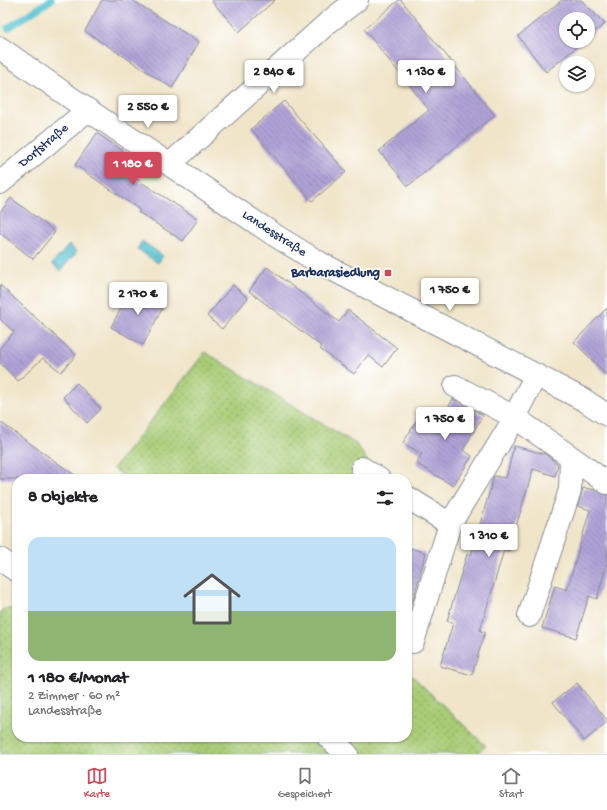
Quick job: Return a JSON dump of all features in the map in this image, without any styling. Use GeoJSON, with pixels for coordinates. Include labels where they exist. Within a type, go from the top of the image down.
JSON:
{"type":"FeatureCollection","features":[{"type":"Feature","properties":{"kind":"main road"},"geometry":{"type":"LineString","coordinates":[[170,164],[330,21],[357,0]]}},
{"type":"Feature","properties":{"kind":"main road","name":"Landesstraße"},"geometry":{"type":"LineString","coordinates":[[0,48],[88,110],[276,236],[320,263],[584,400],[607,416]]}},
{"type":"Feature","properties":{"kind":"main road","name":"Dorfstraße"},"geometry":{"type":"LineString","coordinates":[[0,183],[88,110]]}},
{"type":"Feature","properties":{"kind":"main road"},"geometry":{"type":"LineString","coordinates":[[413,642],[450,524],[514,418],[536,375]]}},
{"type":"Feature","properties":{"kind":"main road"},"geometry":{"type":"LineString","coordinates":[[455,386],[514,418],[607,483]]}},
{"type":"Feature","properties":{"kind":"main road"},"geometry":{"type":"LineString","coordinates":[[529,616],[570,490],[571,457]]}},
{"type":"Feature","properties":{"kind":"main road"},"geometry":{"type":"LineString","coordinates":[[412,500],[450,524]]}},
{"type":"Feature","properties":{"kind":"main road"},"geometry":{"type":"LineString","coordinates":[[0,559],[12,567]]}},
{"type":"Feature","properties":{"kind":"main road"},"geometry":{"type":"LineString","coordinates":[[334,742],[347,754]]}},
{"type":"Feature","properties":{"kind":"green space"},"geometry":{"type":"Polygon","coordinates":[[[205,352],[356,444],[377,474],[120,474],[113,469],[205,352]]]}},
{"type":"Feature","properties":{"kind":"green space"},"geometry":{"type":"Polygon","coordinates":[[[4,609],[12,609],[12,742],[412,742],[412,676],[486,746],[476,754],[0,754],[0,612],[4,609]]]}},
{"type":"Feature","properties":{"kind":"water"},"geometry":{"type":"Polygon","coordinates":[[[142,241],[163,256],[158,263],[137,249],[142,241]]]}},
{"type":"Feature","properties":{"kind":"water"},"geometry":{"type":"Polygon","coordinates":[[[69,245],[77,252],[60,271],[52,264],[69,245]]]}},
{"type":"Feature","properties":{"kind":"building"},"geometry":{"type":"Polygon","coordinates":[[[102,0],[132,0],[199,42],[172,88],[85,31],[102,0]]]}},
{"type":"Feature","properties":{"kind":"building"},"geometry":{"type":"Polygon","coordinates":[[[211,0],[275,0],[239,32],[211,0]]]}},
{"type":"Feature","properties":{"kind":"building"},"geometry":{"type":"Polygon","coordinates":[[[399,0],[401,0],[495,115],[408,186],[379,151],[429,110],[364,29],[399,0]]]}},
{"type":"Feature","properties":{"kind":"building"},"geometry":{"type":"Polygon","coordinates":[[[562,0],[581,0],[593,12],[559,12],[559,48],[575,48],[566,56],[559,56],[559,61],[546,72],[518,36],[562,0]]]}},
{"type":"Feature","properties":{"kind":"building"},"geometry":{"type":"Polygon","coordinates":[[[595,14],[605,24],[595,32],[595,14]]]}},
{"type":"Feature","properties":{"kind":"building"},"geometry":{"type":"Polygon","coordinates":[[[284,101],[346,172],[312,201],[251,129],[284,101]]]}},
{"type":"Feature","properties":{"kind":"building"},"geometry":{"type":"Polygon","coordinates":[[[97,133],[139,162],[130,175],[198,219],[183,241],[138,212],[140,210],[75,165],[97,133]]]}},
{"type":"Feature","properties":{"kind":"building"},"geometry":{"type":"Polygon","coordinates":[[[11,198],[55,232],[33,259],[0,233],[0,212],[11,198]]]}},
{"type":"Feature","properties":{"kind":"building"},"geometry":{"type":"Polygon","coordinates":[[[267,267],[339,322],[348,310],[397,348],[383,367],[368,355],[354,374],[320,349],[322,347],[249,291],[267,267]]]}},
{"type":"Feature","properties":{"kind":"building"},"geometry":{"type":"Polygon","coordinates":[[[0,285],[76,355],[61,372],[43,358],[18,381],[0,363],[0,348],[14,332],[0,319],[0,285]]]}},
{"type":"Feature","properties":{"kind":"building"},"geometry":{"type":"Polygon","coordinates":[[[233,285],[248,298],[222,329],[207,316],[233,285]]]}},
{"type":"Feature","properties":{"kind":"building"},"geometry":{"type":"Polygon","coordinates":[[[132,288],[164,305],[143,345],[111,327],[132,288]]]}},
{"type":"Feature","properties":{"kind":"building"},"geometry":{"type":"Polygon","coordinates":[[[607,308],[607,375],[574,342],[607,308]]]}},
{"type":"Feature","properties":{"kind":"building"},"geometry":{"type":"Polygon","coordinates":[[[77,383],[101,409],[87,423],[63,397],[77,383]]]}},
{"type":"Feature","properties":{"kind":"building"},"geometry":{"type":"Polygon","coordinates":[[[453,399],[483,415],[463,450],[472,456],[453,486],[416,463],[422,454],[403,443],[420,415],[437,426],[453,399]]]}},
{"type":"Feature","properties":{"kind":"building"},"geometry":{"type":"Polygon","coordinates":[[[0,422],[73,474],[12,474],[12,479],[0,479],[0,422]]]}},
{"type":"Feature","properties":{"kind":"building"},"geometry":{"type":"Polygon","coordinates":[[[514,446],[545,454],[558,464],[555,476],[533,469],[509,551],[504,550],[480,631],[485,632],[472,675],[440,666],[453,623],[447,621],[467,554],[471,555],[494,476],[506,478],[514,446]]]}},
{"type":"Feature","properties":{"kind":"building"},"geometry":{"type":"Polygon","coordinates":[[[583,488],[596,490],[607,495],[607,563],[597,599],[589,596],[576,638],[542,628],[555,586],[567,590],[590,510],[578,506],[583,488]]]}},
{"type":"Feature","properties":{"kind":"building"},"geometry":{"type":"Polygon","coordinates":[[[412,549],[426,553],[412,603],[412,549]]]}},
{"type":"Feature","properties":{"kind":"building"},"geometry":{"type":"Polygon","coordinates":[[[577,683],[607,720],[607,722],[584,741],[553,702],[577,683]]]}},
{"type":"Feature","properties":{"kind":"waterway"},"geometry":{"type":"LineString","coordinates":[[8,28],[51,0]]}},
{"type":"Feature","properties":{"kind":"place","name":"Barbarasiedlung"},"geometry":{"type":"Point","coordinates":[388,273]}}]}
